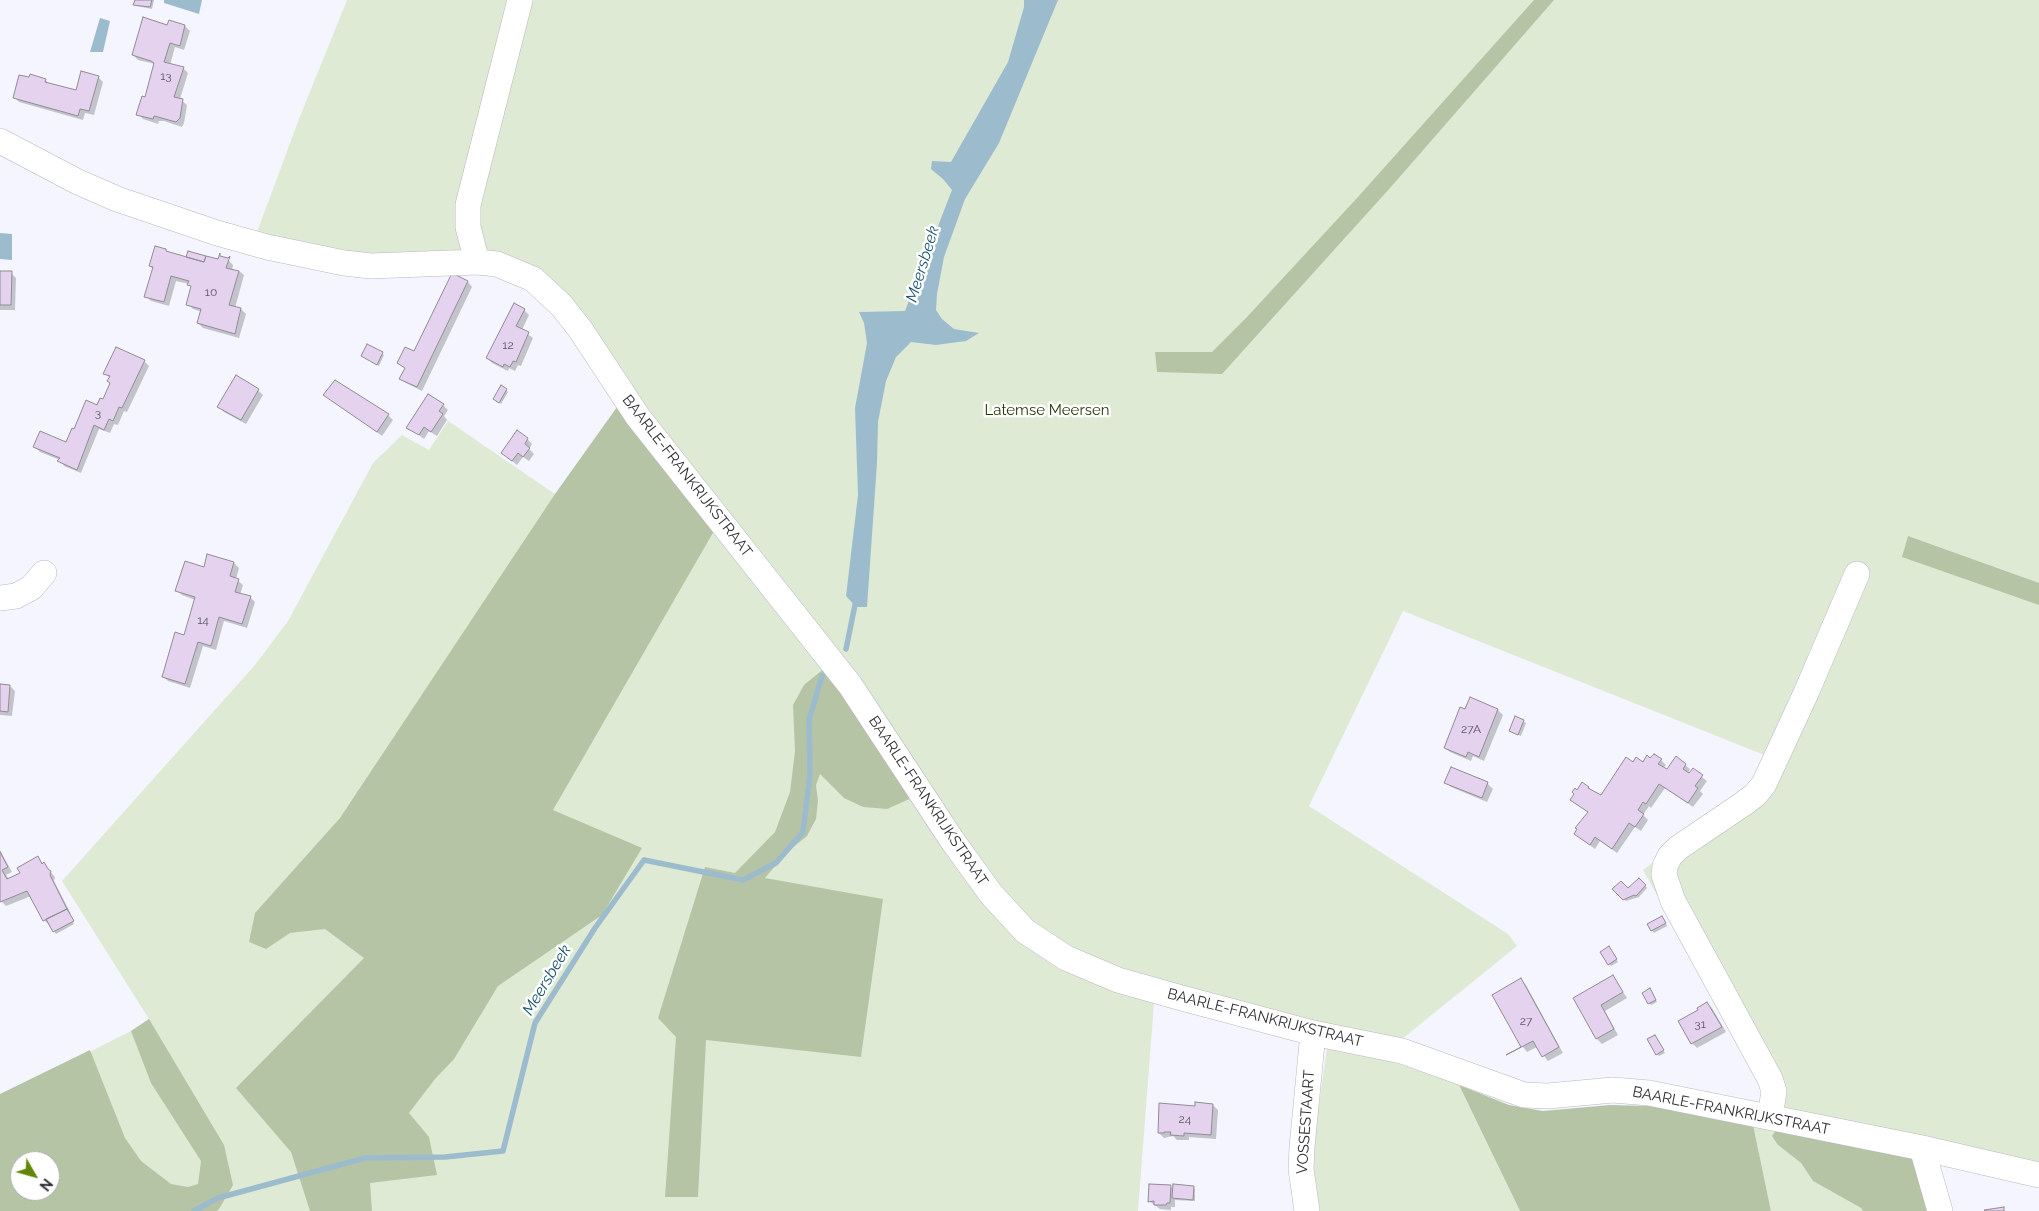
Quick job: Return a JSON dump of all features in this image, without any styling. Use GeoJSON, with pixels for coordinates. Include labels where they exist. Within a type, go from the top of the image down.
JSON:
{"type":"FeatureCollection","features":[{"type":"Feature","properties":{"kind":"street"},"geometry":{"type":"LineString","coordinates":[[477,262],[468,226],[468,205],[520,0]]}},
{"type":"Feature","properties":{"kind":"street","name":"BAARLE-FRANKRIJKSTRAAT"},"geometry":{"type":"LineString","coordinates":[[0,141],[78,182],[117,199],[217,233],[267,247],[335,262],[371,266],[477,262],[496,264],[516,270],[534,279],[561,305],[580,329],[638,416],[850,685],[976,874],[1008,914],[1025,930],[1066,958],[1118,980],[1313,1033],[1402,1051],[1441,1064],[1505,1090],[1524,1095],[1548,1096],[1613,1090],[1649,1093],[1922,1148],[2039,1175]]}},
{"type":"Feature","properties":{"kind":"street"},"geometry":{"type":"LineString","coordinates":[[0,598],[16,596],[24,592],[31,588],[44,573]]}},
{"type":"Feature","properties":{"kind":"street"},"geometry":{"type":"LineString","coordinates":[[1770,1117],[1774,1091],[1770,1079],[1673,902],[1664,875],[1665,866],[1670,856],[1678,848],[1743,804],[1764,784],[1806,693],[1857,574]]}},
{"type":"Feature","properties":{"kind":"street","name":"VOSSESTAART"},"geometry":{"type":"LineString","coordinates":[[1307,1211],[1301,1169],[1313,1033]]}},
{"type":"Feature","properties":{"kind":"street"},"geometry":{"type":"LineString","coordinates":[[1922,1148],[1940,1211]]}},
{"type":"Feature","properties":{"kind":"green space","name":"Latemse Meersen"},"geometry":{"type":"Polygon","coordinates":[[[347,0],[2039,0],[2039,1170],[1771,1112],[1764,1089],[1643,870],[1746,790],[1767,756],[1403,611],[1309,806],[1508,934],[1517,946],[1402,1039],[1155,990],[1138,1211],[0,1211],[0,1097],[131,1031],[149,1019],[62,881],[255,665],[288,621],[373,463],[402,435],[429,450],[448,421],[555,494],[638,417],[534,279],[253,243],[299,119],[347,0]]]}},
{"type":"Feature","properties":{"kind":"green space"},"geometry":{"type":"Polygon","coordinates":[[[1534,0],[1554,0],[1390,188],[1222,374],[1157,372],[1155,352],[1212,352],[1357,198],[1534,0]]]}},
{"type":"Feature","properties":{"kind":"green space"},"geometry":{"type":"Polygon","coordinates":[[[617,407],[714,531],[553,810],[642,848],[602,915],[498,986],[454,1059],[435,1079],[409,1113],[429,1137],[437,1175],[370,1183],[372,1211],[310,1211],[291,1152],[236,1088],[364,958],[325,929],[290,933],[266,949],[249,942],[255,913],[340,818],[555,494],[617,407]]]}},
{"type":"Feature","properties":{"kind":"green space"},"geometry":{"type":"Polygon","coordinates":[[[1908,536],[2039,583],[2039,605],[1902,557],[1908,536]]]}},
{"type":"Feature","properties":{"kind":"green space"},"geometry":{"type":"Polygon","coordinates":[[[826,667],[914,797],[887,809],[863,807],[844,798],[820,774],[816,785],[818,801],[816,819],[807,836],[786,853],[765,878],[883,899],[861,1057],[706,1040],[698,1197],[665,1197],[676,1037],[658,1018],[705,867],[735,873],[775,832],[790,792],[795,751],[793,705],[804,685],[826,667]]]}},
{"type":"Feature","properties":{"kind":"green space"},"geometry":{"type":"Polygon","coordinates":[[[149,1019],[224,1145],[233,1185],[217,1211],[0,1211],[0,1094],[90,1050],[125,1138],[141,1161],[171,1184],[188,1187],[198,1184],[201,1161],[151,1083],[131,1031],[149,1019]]]}},
{"type":"Feature","properties":{"kind":"green space"},"geometry":{"type":"Polygon","coordinates":[[[1327,1048],[1394,1062],[1459,1085],[1520,1211],[1318,1211],[1310,1167],[1327,1048]]]}},
{"type":"Feature","properties":{"kind":"green space"},"geometry":{"type":"Polygon","coordinates":[[[1459,1085],[1509,1105],[1543,1111],[1610,1105],[1648,1106],[1752,1120],[1771,1211],[1520,1211],[1459,1085]]]}},
{"type":"Feature","properties":{"kind":"green space"},"geometry":{"type":"Polygon","coordinates":[[[1752,1120],[1780,1124],[1778,1145],[1801,1163],[1813,1181],[1861,1208],[1863,1211],[1771,1211],[1752,1120]]]}},
{"type":"Feature","properties":{"kind":"green space"},"geometry":{"type":"Polygon","coordinates":[[[1780,1124],[1910,1155],[1919,1164],[1932,1211],[1863,1211],[1861,1208],[1813,1181],[1801,1163],[1778,1145],[1772,1136],[1780,1124]]]}},
{"type":"Feature","properties":{"kind":"water"},"geometry":{"type":"Polygon","coordinates":[[[164,0],[202,0],[199,14],[164,3],[164,0]]]}},
{"type":"Feature","properties":{"kind":"water"},"geometry":{"type":"Polygon","coordinates":[[[1024,0],[1058,0],[999,143],[965,199],[944,257],[937,294],[936,310],[942,319],[954,329],[979,333],[966,341],[936,345],[911,342],[896,357],[886,381],[878,422],[867,607],[856,607],[846,596],[858,495],[855,408],[867,343],[864,323],[859,312],[905,311],[952,190],[931,169],[932,161],[951,162],[1008,62],[1024,7],[1024,0]]]}},
{"type":"Feature","properties":{"kind":"water"},"geometry":{"type":"Polygon","coordinates":[[[100,18],[110,21],[103,52],[90,52],[100,18]]]}},
{"type":"Feature","properties":{"kind":"water"},"geometry":{"type":"Polygon","coordinates":[[[0,233],[12,234],[12,260],[0,259],[0,233]]]}},
{"type":"Feature","properties":{"kind":"building"},"geometry":{"type":"Polygon","coordinates":[[[135,0],[152,0],[150,7],[133,5],[135,0]]]}},
{"type":"Feature","properties":{"kind":"building"},"geometry":{"type":"Polygon","coordinates":[[[143,17],[167,25],[169,20],[185,25],[180,46],[170,43],[164,62],[184,67],[174,97],[183,99],[180,118],[176,122],[154,116],[153,119],[136,115],[142,96],[145,97],[154,63],[132,55],[143,17]]]}},
{"type":"Feature","properties":{"kind":"building"},"geometry":{"type":"Polygon","coordinates":[[[81,71],[99,76],[89,111],[80,109],[78,116],[13,98],[19,75],[29,77],[30,74],[46,79],[45,82],[76,90],[81,71]]]}},
{"type":"Feature","properties":{"kind":"building"},"geometry":{"type":"Polygon","coordinates":[[[155,246],[204,262],[206,256],[218,259],[220,253],[220,256],[228,258],[230,256],[226,268],[239,271],[229,305],[241,308],[235,334],[197,323],[201,309],[186,305],[191,286],[187,285],[189,281],[171,276],[164,302],[144,297],[153,267],[149,266],[155,246]]]}},
{"type":"Feature","properties":{"kind":"building"},"geometry":{"type":"Polygon","coordinates":[[[188,251],[206,256],[204,262],[186,257],[188,251]]]}},
{"type":"Feature","properties":{"kind":"building"},"geometry":{"type":"Polygon","coordinates":[[[0,271],[12,271],[11,305],[0,305],[0,271]]]}},
{"type":"Feature","properties":{"kind":"building"},"geometry":{"type":"Polygon","coordinates":[[[452,273],[468,281],[417,387],[399,379],[405,368],[397,363],[405,347],[414,351],[452,273]]]}},
{"type":"Feature","properties":{"kind":"building"},"geometry":{"type":"Polygon","coordinates":[[[514,303],[525,309],[516,326],[529,332],[516,362],[513,361],[510,367],[504,364],[503,367],[486,358],[514,303]]]}},
{"type":"Feature","properties":{"kind":"building"},"geometry":{"type":"Polygon","coordinates":[[[367,344],[383,352],[377,365],[361,356],[367,344]]]}},
{"type":"Feature","properties":{"kind":"building"},"geometry":{"type":"Polygon","coordinates":[[[116,347],[145,360],[122,408],[119,407],[113,421],[109,419],[104,430],[94,425],[77,470],[57,461],[60,458],[33,447],[40,431],[66,442],[72,428],[74,429],[86,400],[97,405],[100,398],[103,399],[110,383],[107,381],[110,376],[103,374],[116,347]]]}},
{"type":"Feature","properties":{"kind":"building"},"geometry":{"type":"Polygon","coordinates":[[[236,375],[259,389],[241,420],[217,407],[236,375]]]}},
{"type":"Feature","properties":{"kind":"building"},"geometry":{"type":"Polygon","coordinates":[[[335,380],[389,414],[377,432],[323,395],[335,380]]]}},
{"type":"Feature","properties":{"kind":"building"},"geometry":{"type":"Polygon","coordinates":[[[501,385],[507,389],[499,403],[493,399],[501,385]]]}},
{"type":"Feature","properties":{"kind":"building"},"geometry":{"type":"Polygon","coordinates":[[[428,394],[444,404],[439,411],[443,414],[431,432],[424,427],[419,435],[406,428],[428,394]]]}},
{"type":"Feature","properties":{"kind":"building"},"geometry":{"type":"Polygon","coordinates":[[[517,430],[528,438],[525,444],[530,448],[523,457],[518,453],[512,461],[501,453],[517,430]]]}},
{"type":"Feature","properties":{"kind":"building"},"geometry":{"type":"Polygon","coordinates":[[[207,554],[234,562],[230,576],[239,579],[235,592],[251,596],[242,624],[219,617],[211,646],[198,642],[185,684],[162,677],[175,632],[184,635],[195,597],[175,591],[185,561],[204,567],[207,554]]]}},
{"type":"Feature","properties":{"kind":"building"},"geometry":{"type":"Polygon","coordinates":[[[0,684],[10,685],[8,712],[0,711],[0,684]]]}},
{"type":"Feature","properties":{"kind":"building"},"geometry":{"type":"Polygon","coordinates":[[[1470,697],[1498,709],[1479,757],[1468,752],[1466,757],[1444,748],[1460,707],[1465,709],[1470,697]]]}},
{"type":"Feature","properties":{"kind":"building"},"geometry":{"type":"Polygon","coordinates":[[[1515,716],[1524,720],[1518,735],[1509,731],[1515,716]]]}},
{"type":"Feature","properties":{"kind":"building"},"geometry":{"type":"Polygon","coordinates":[[[1654,754],[1662,759],[1658,764],[1667,769],[1676,756],[1686,764],[1683,769],[1689,773],[1693,768],[1703,775],[1695,786],[1698,788],[1688,803],[1659,784],[1646,804],[1643,802],[1638,810],[1644,814],[1635,827],[1629,823],[1612,849],[1595,837],[1590,845],[1574,834],[1577,829],[1575,828],[1588,812],[1570,800],[1575,788],[1577,790],[1582,782],[1588,788],[1601,795],[1626,757],[1633,762],[1636,757],[1643,762],[1647,755],[1650,758],[1654,754]]]}},
{"type":"Feature","properties":{"kind":"building"},"geometry":{"type":"Polygon","coordinates":[[[1451,767],[1488,782],[1482,798],[1444,783],[1451,767]]]}},
{"type":"Feature","properties":{"kind":"building"},"geometry":{"type":"Polygon","coordinates":[[[0,852],[8,867],[2,870],[7,879],[20,873],[17,868],[38,856],[42,864],[44,862],[51,871],[50,875],[67,909],[43,921],[27,891],[0,902],[0,852]]]}},
{"type":"Feature","properties":{"kind":"building"},"geometry":{"type":"Polygon","coordinates":[[[1639,878],[1646,885],[1636,896],[1634,895],[1623,900],[1612,889],[1621,881],[1628,888],[1639,878]]]}},
{"type":"Feature","properties":{"kind":"building"},"geometry":{"type":"Polygon","coordinates":[[[67,909],[74,921],[53,932],[46,919],[67,909]]]}},
{"type":"Feature","properties":{"kind":"building"},"geometry":{"type":"Polygon","coordinates":[[[1662,916],[1666,923],[1651,931],[1647,924],[1662,916]]]}},
{"type":"Feature","properties":{"kind":"building"},"geometry":{"type":"Polygon","coordinates":[[[1609,946],[1617,959],[1608,965],[1600,952],[1609,946]]]}},
{"type":"Feature","properties":{"kind":"building"},"geometry":{"type":"Polygon","coordinates":[[[1613,975],[1623,992],[1601,1005],[1614,1029],[1596,1039],[1573,998],[1613,975]]]}},
{"type":"Feature","properties":{"kind":"building"},"geometry":{"type":"Polygon","coordinates":[[[1521,978],[1559,1047],[1542,1057],[1533,1041],[1506,1055],[1521,1047],[1492,995],[1521,978]]]}},
{"type":"Feature","properties":{"kind":"building"},"geometry":{"type":"Polygon","coordinates":[[[1650,988],[1656,1000],[1648,1004],[1642,993],[1650,988]]]}},
{"type":"Feature","properties":{"kind":"building"},"geometry":{"type":"Polygon","coordinates":[[[1707,1002],[1722,1027],[1691,1044],[1678,1021],[1698,1010],[1697,1008],[1707,1002]]]}},
{"type":"Feature","properties":{"kind":"building"},"geometry":{"type":"Polygon","coordinates":[[[1655,1035],[1664,1050],[1656,1055],[1647,1039],[1655,1035]]]}},
{"type":"Feature","properties":{"kind":"building"},"geometry":{"type":"Polygon","coordinates":[[[1195,1102],[1213,1104],[1211,1135],[1184,1133],[1184,1136],[1170,1135],[1171,1132],[1158,1133],[1159,1103],[1195,1106],[1195,1102]]]}},
{"type":"Feature","properties":{"kind":"building"},"geometry":{"type":"Polygon","coordinates":[[[1149,1184],[1171,1185],[1170,1203],[1154,1205],[1154,1201],[1148,1202],[1149,1184]]]}},
{"type":"Feature","properties":{"kind":"building"},"geometry":{"type":"Polygon","coordinates":[[[1173,1184],[1194,1186],[1193,1200],[1172,1198],[1173,1184]]]}},
{"type":"Feature","properties":{"kind":"building"},"geometry":{"type":"Polygon","coordinates":[[[2004,1207],[2004,1211],[1984,1210],[2004,1207]]]}},
{"type":"Feature","properties":{"kind":"waterway","name":"Meersbeek"},"geometry":{"type":"LineString","coordinates":[[846,649],[856,600]]}},
{"type":"Feature","properties":{"kind":"waterway","name":"Meersbeek"},"geometry":{"type":"LineString","coordinates":[[194,1211],[218,1198],[365,1158],[445,1157],[503,1151],[535,1023],[595,928],[644,860],[743,880],[776,863],[803,832],[810,774],[809,720],[822,676]]}}]}
